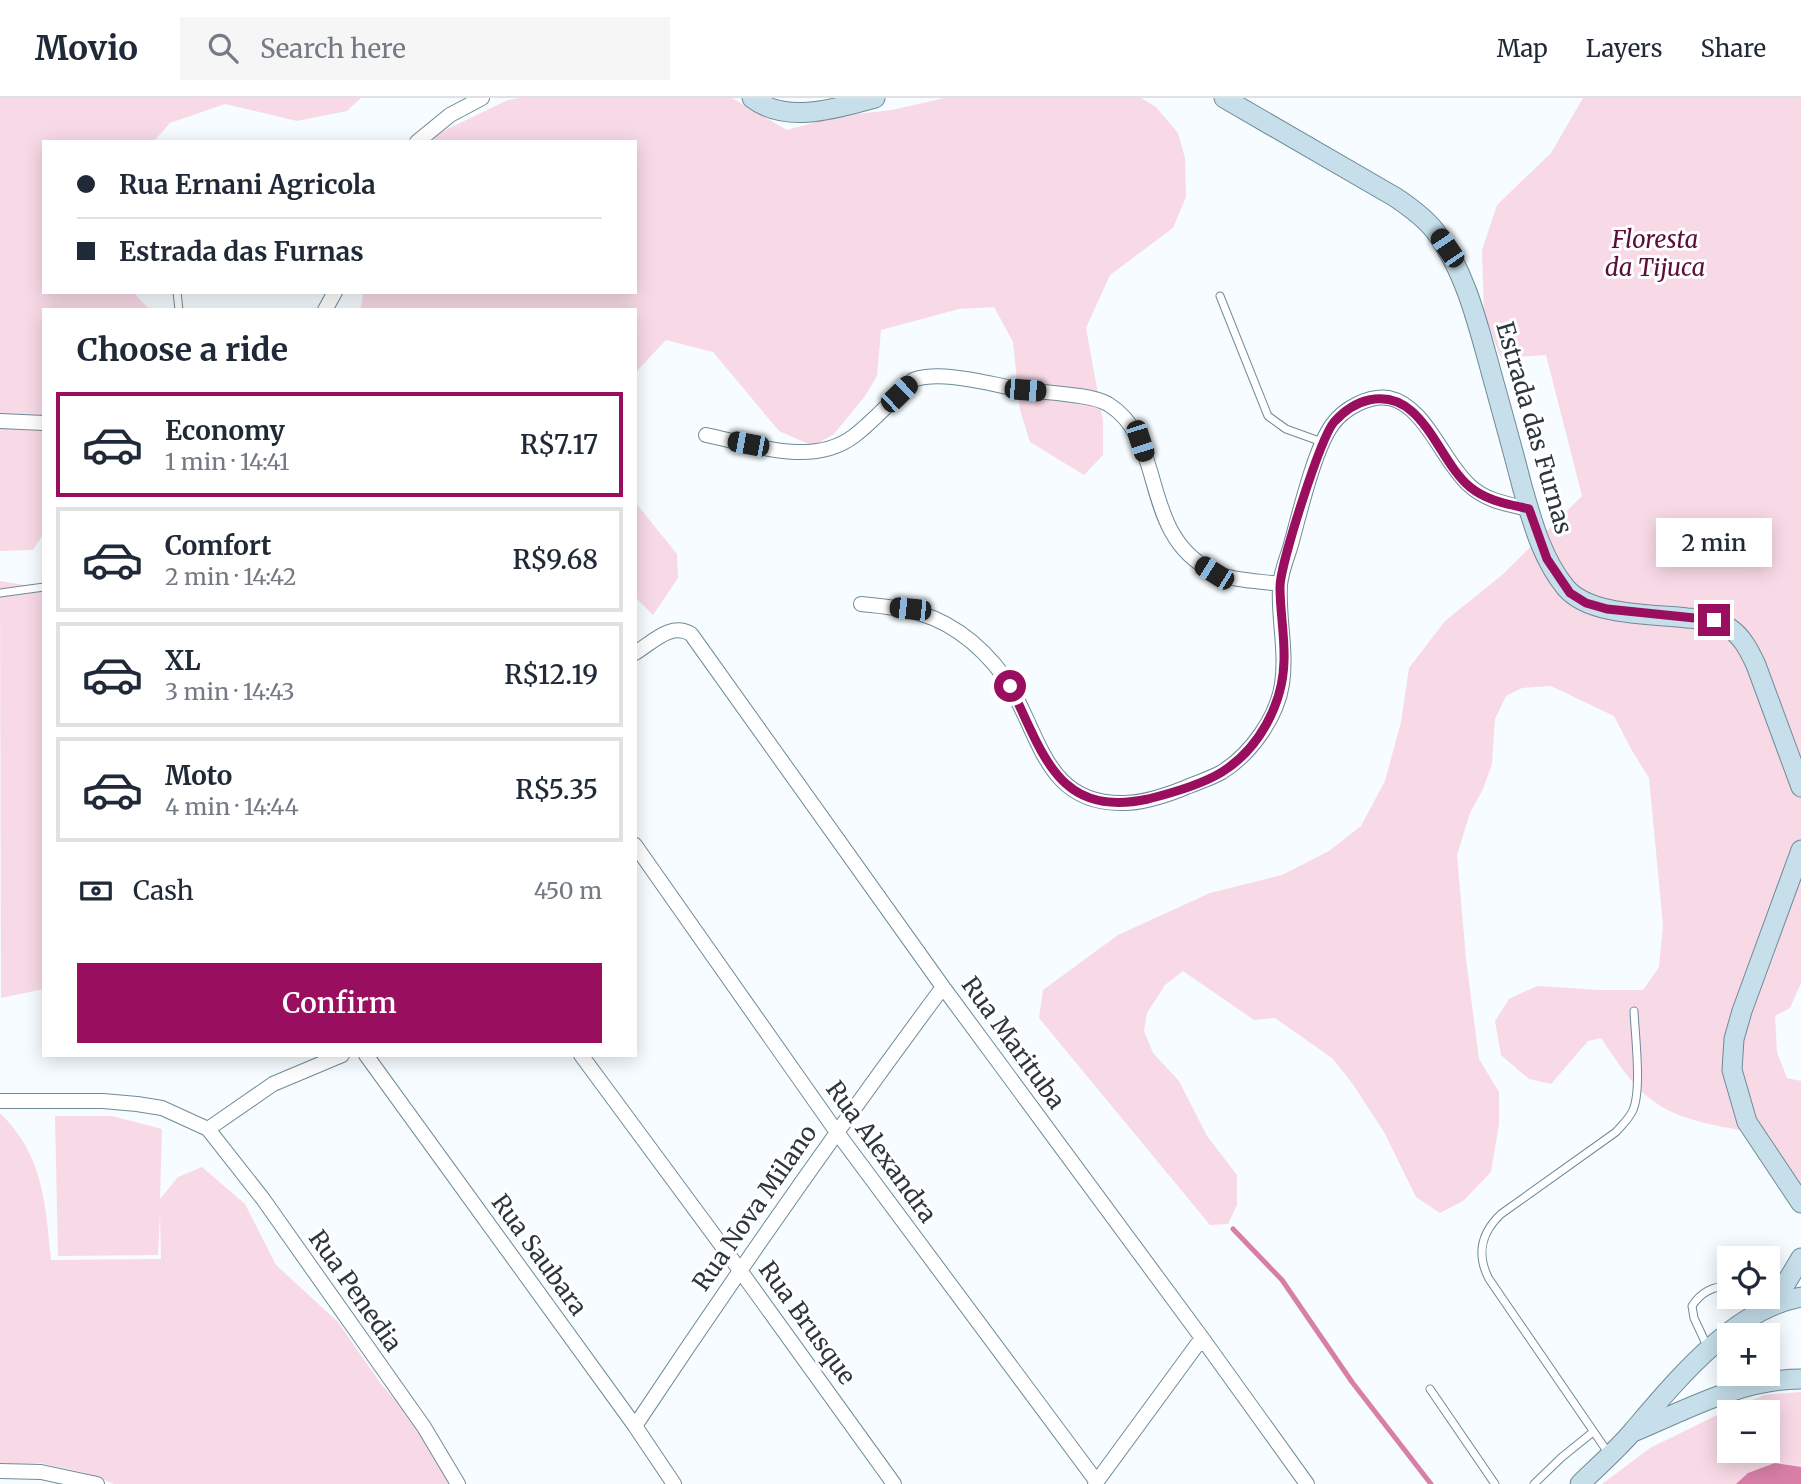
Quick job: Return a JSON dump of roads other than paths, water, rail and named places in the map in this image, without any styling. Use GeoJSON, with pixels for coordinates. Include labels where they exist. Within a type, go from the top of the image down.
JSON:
{"type":"FeatureCollection","features":[{"type":"Feature","properties":{"kind":"main road"},"geometry":{"type":"LineString","coordinates":[[752,98],[767,107],[793,112],[828,111],[876,98]]}},
{"type":"Feature","properties":{"kind":"main road","name":"Estrada das Furnas"},"geometry":{"type":"LineString","coordinates":[[1224,98],[1395,197],[1419,213],[1434,230],[1461,275],[1477,322],[1529,509],[1547,559],[1570,593],[1586,603],[1607,609],[1714,620],[1738,636],[1756,664],[1801,787]]}},
{"type":"Feature","properties":{"kind":"main road"},"geometry":{"type":"LineString","coordinates":[[1800,1206],[1747,1122],[1732,1070],[1734,1039],[1742,1011],[1801,850]]}},
{"type":"Feature","properties":{"kind":"main road"},"geometry":{"type":"LineString","coordinates":[[1780,1284],[1801,1258]]}},
{"type":"Feature","properties":{"kind":"main road"},"geometry":{"type":"LineString","coordinates":[[1780,1302],[1801,1297]]}},
{"type":"Feature","properties":{"kind":"main road"},"geometry":{"type":"LineString","coordinates":[[1580,1484],[1632,1432],[1686,1370],[1756,1309]]}},
{"type":"Feature","properties":{"kind":"main road"},"geometry":{"type":"LineString","coordinates":[[1632,1432],[1704,1401],[1757,1385],[1801,1379]]}},
{"type":"Feature","properties":{"kind":"street"},"geometry":{"type":"LineString","coordinates":[[419,140],[450,115],[482,98]]}},
{"type":"Feature","properties":{"kind":"street"},"geometry":{"type":"LineString","coordinates":[[706,435],[790,452],[815,452],[853,437],[913,380],[924,376],[1072,395],[1107,403],[1125,419],[1140,441],[1166,523],[1176,542],[1190,558],[1214,573],[1280,584]]}},
{"type":"Feature","properties":{"kind":"street"},"geometry":{"type":"LineString","coordinates":[[861,604],[910,609],[929,615],[972,642],[1010,686],[1052,771],[1065,785],[1103,803],[1127,803],[1167,794],[1221,773],[1254,744],[1269,720],[1282,687],[1284,661],[1280,584],[1298,516],[1323,442],[1333,424],[1350,407],[1369,400],[1388,398],[1404,404],[1420,419],[1454,470],[1470,487],[1495,502],[1529,509]]}},
{"type":"Feature","properties":{"kind":"street"},"geometry":{"type":"LineString","coordinates":[[0,421],[42,423]]}},
{"type":"Feature","properties":{"kind":"street","name":"Rua Marituba"},"geometry":{"type":"LineString","coordinates":[[637,652],[674,629],[683,629],[700,645],[943,987],[1307,1484]]}},
{"type":"Feature","properties":{"kind":"street","name":"Rua Alexandra"},"geometry":{"type":"LineString","coordinates":[[637,848],[836,1131],[1096,1483]]}},
{"type":"Feature","properties":{"kind":"street","name":"Rua Nova Milano"},"geometry":{"type":"LineString","coordinates":[[635,1426],[836,1131],[943,987]]}},
{"type":"Feature","properties":{"kind":"street"},"geometry":{"type":"LineString","coordinates":[[0,1101],[103,1101],[137,1104],[162,1108],[208,1129],[273,1084],[337,1057]]}},
{"type":"Feature","properties":{"kind":"street","name":"Rua Saubara"},"geometry":{"type":"LineString","coordinates":[[367,1057],[635,1426],[674,1484]]}},
{"type":"Feature","properties":{"kind":"street","name":"Rua Brusque"},"geometry":{"type":"LineString","coordinates":[[582,1057],[740,1269],[894,1484]]}},
{"type":"Feature","properties":{"kind":"street","name":"Rua Penedia"},"geometry":{"type":"LineString","coordinates":[[208,1129],[263,1199],[424,1427],[458,1484]]}},
{"type":"Feature","properties":{"kind":"street"},"geometry":{"type":"LineString","coordinates":[[1096,1483],[1202,1338]]}},
{"type":"Feature","properties":{"kind":"street"},"geometry":{"type":"LineString","coordinates":[[0,1471],[41,1472],[97,1484]]}},
{"type":"Feature","properties":{"kind":"lane"},"geometry":{"type":"LineString","coordinates":[[1220,296],[1268,416],[1286,429],[1323,442]]}},
{"type":"Feature","properties":{"kind":"lane"},"geometry":{"type":"LineString","coordinates":[[0,593],[42,587]]}},
{"type":"Feature","properties":{"kind":"lane"},"geometry":{"type":"LineString","coordinates":[[1609,1455],[1489,1279],[1483,1267],[1481,1250],[1489,1225],[1501,1214],[1616,1132],[1628,1119],[1634,1108],[1637,1091],[1634,1011]]}},
{"type":"Feature","properties":{"kind":"lane"},"geometry":{"type":"LineString","coordinates":[[1709,1349],[1694,1318],[1692,1306],[1707,1290],[1717,1288]]}},
{"type":"Feature","properties":{"kind":"lane"},"geometry":{"type":"LineString","coordinates":[[1430,1389],[1495,1484]]}},
{"type":"Feature","properties":{"kind":"lane"},"geometry":{"type":"LineString","coordinates":[[1534,1484],[1593,1432]]}},
{"type":"Feature","properties":{"kind":"waterway"},"geometry":{"type":"LineString","coordinates":[[1233,1229],[1282,1280],[1352,1382],[1431,1484]]}},
{"type":"Feature","properties":{"kind":"park label","name":"Floresta da Tijuca"},"geometry":{"type":"Point","coordinates":[1655,254]}}]}
